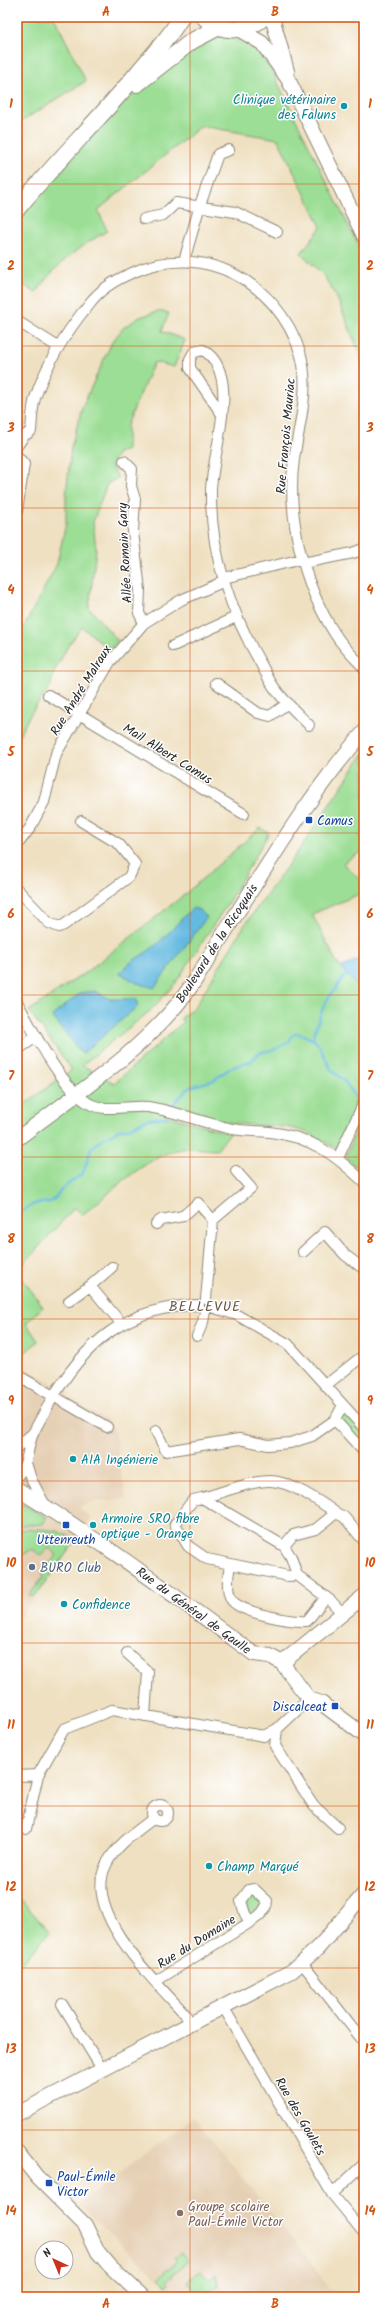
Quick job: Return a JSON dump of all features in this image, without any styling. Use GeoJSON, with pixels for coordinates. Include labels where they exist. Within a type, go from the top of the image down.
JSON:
{"type":"FeatureCollection","features":[{"type":"Feature","properties":{"kind":"main road"},"geometry":{"type":"LineString","coordinates":[[17,209],[112,104],[163,43],[181,17]]}},
{"type":"Feature","properties":{"kind":"main road"},"geometry":{"type":"LineString","coordinates":[[204,17],[219,27],[240,30],[253,25],[264,17]]}},
{"type":"Feature","properties":{"kind":"main road"},"geometry":{"type":"LineString","coordinates":[[112,104],[192,40],[219,27]]}},
{"type":"Feature","properties":{"kind":"street"},"geometry":{"type":"LineString","coordinates":[[272,17],[288,79]]}},
{"type":"Feature","properties":{"kind":"street"},"geometry":{"type":"LineString","coordinates":[[240,30],[262,43],[288,79],[364,236]]}},
{"type":"Feature","properties":{"kind":"street"},"geometry":{"type":"LineString","coordinates":[[184,261],[200,205],[218,154],[229,150]]}},
{"type":"Feature","properties":{"kind":"street"},"geometry":{"type":"LineString","coordinates":[[144,219],[163,215],[176,203],[200,205],[235,212],[277,232]]}},
{"type":"Feature","properties":{"kind":"street","name":"Rue François Mauriac"},"geometry":{"type":"LineString","coordinates":[[17,446],[24,436],[31,431],[35,398],[58,347],[92,300],[118,279],[145,267],[184,261],[210,265],[232,273],[255,286],[281,313],[292,331],[300,354],[304,380],[302,417],[294,462],[293,505],[303,561],[309,583],[336,636],[364,668]]}},
{"type":"Feature","properties":{"kind":"street"},"geometry":{"type":"LineString","coordinates":[[17,321],[58,347]]}},
{"type":"Feature","properties":{"kind":"street"},"geometry":{"type":"LineString","coordinates":[[221,413],[190,368],[190,359],[194,352],[203,350],[210,354],[218,365],[223,377],[221,413],[216,459],[211,472],[210,514],[218,565],[224,578],[236,617],[276,690],[309,726]]}},
{"type":"Feature","properties":{"kind":"street"},"geometry":{"type":"LineString","coordinates":[[17,456],[24,464],[17,511]]}},
{"type":"Feature","properties":{"kind":"street","name":"Allée Romain Gary"},"geometry":{"type":"LineString","coordinates":[[124,461],[132,469],[131,486],[135,499],[133,532],[140,590],[139,613],[144,623]]}},
{"type":"Feature","properties":{"kind":"street","name":"Rue André Malraux"},"geometry":{"type":"LineString","coordinates":[[17,845],[30,828],[44,802],[56,754],[79,713],[110,662],[144,623],[181,600],[218,584],[224,578],[303,561],[354,553],[364,549]]}},
{"type":"Feature","properties":{"kind":"street"},"geometry":{"type":"LineString","coordinates":[[173,646],[236,617]]}},
{"type":"Feature","properties":{"kind":"street"},"geometry":{"type":"LineString","coordinates":[[216,683],[258,714],[270,716],[288,703]]}},
{"type":"Feature","properties":{"kind":"street","name":"Mail Albert Camus"},"geometry":{"type":"LineString","coordinates":[[48,695],[244,814]]}},
{"type":"Feature","properties":{"kind":"street","name":"Boulevard de la Ricoquais"},"geometry":{"type":"LineString","coordinates":[[17,1139],[113,1066],[151,1030],[184,995],[284,839],[335,768],[364,732]]}},
{"type":"Feature","properties":{"kind":"street"},"geometry":{"type":"LineString","coordinates":[[17,889],[49,923],[59,927],[64,925],[128,876],[135,864],[119,844],[81,821]]}},
{"type":"Feature","properties":{"kind":"street"},"geometry":{"type":"LineString","coordinates":[[17,1002],[36,1037],[65,1079],[88,1103],[99,1106],[147,1107],[236,1130],[293,1136],[315,1144],[338,1158],[364,1182]]}},
{"type":"Feature","properties":{"kind":"street"},"geometry":{"type":"LineString","coordinates":[[17,1050],[36,1037]]}},
{"type":"Feature","properties":{"kind":"street"},"geometry":{"type":"LineString","coordinates":[[338,1158],[362,1105]]}},
{"type":"Feature","properties":{"kind":"street"},"geometry":{"type":"LineString","coordinates":[[197,1336],[203,1322],[213,1220],[251,1188],[236,1171]]}},
{"type":"Feature","properties":{"kind":"street"},"geometry":{"type":"LineString","coordinates":[[156,1224],[161,1220],[183,1216],[198,1203],[213,1220]]}},
{"type":"Feature","properties":{"kind":"street"},"geometry":{"type":"LineString","coordinates":[[303,1252],[325,1232],[345,1255],[364,1269]]}},
{"type":"Feature","properties":{"kind":"street"},"geometry":{"type":"LineString","coordinates":[[69,1301],[90,1286],[112,1267]]}},
{"type":"Feature","properties":{"kind":"street"},"geometry":{"type":"LineString","coordinates":[[90,1286],[121,1323]]}},
{"type":"Feature","properties":{"kind":"street"},"geometry":{"type":"LineString","coordinates":[[17,1476],[26,1463],[32,1434],[54,1396],[71,1370],[95,1344],[121,1323],[154,1310],[175,1305],[205,1306],[237,1315],[288,1344],[364,1428]]}},
{"type":"Feature","properties":{"kind":"street"},"geometry":{"type":"LineString","coordinates":[[326,1385],[364,1355]]}},
{"type":"Feature","properties":{"kind":"street"},"geometry":{"type":"LineString","coordinates":[[17,1375],[107,1427]]}},
{"type":"Feature","properties":{"kind":"street"},"geometry":{"type":"LineString","coordinates":[[156,1431],[166,1451],[239,1439],[268,1445],[290,1443],[312,1436],[335,1420],[343,1405]]}},
{"type":"Feature","properties":{"kind":"street"},"geometry":{"type":"LineString","coordinates":[[335,1420],[364,1452]]}},
{"type":"Feature","properties":{"kind":"street"},"geometry":{"type":"LineString","coordinates":[[17,1447],[32,1434]]}},
{"type":"Feature","properties":{"kind":"street"},"geometry":{"type":"LineString","coordinates":[[26,1463],[31,1479],[45,1505]]}},
{"type":"Feature","properties":{"kind":"street"},"geometry":{"type":"LineString","coordinates":[[297,1575],[288,1576],[230,1565],[199,1555],[188,1546],[175,1524],[193,1500],[258,1482],[274,1481],[304,1493],[344,1517],[364,1541]]}},
{"type":"Feature","properties":{"kind":"street","name":"Rue du Général de Gaulle"},"geometry":{"type":"LineString","coordinates":[[17,1489],[45,1505],[254,1654],[270,1656],[282,1663],[309,1699],[321,1703],[364,1735]]}},
{"type":"Feature","properties":{"kind":"street"},"geometry":{"type":"LineString","coordinates":[[17,1500],[32,1498]]}},
{"type":"Feature","properties":{"kind":"street"},"geometry":{"type":"LineString","coordinates":[[202,1498],[284,1546],[291,1557],[297,1575],[326,1597],[343,1614]]}},
{"type":"Feature","properties":{"kind":"street"},"geometry":{"type":"LineString","coordinates":[[284,1546],[293,1535],[316,1529],[336,1513]]}},
{"type":"Feature","properties":{"kind":"street"},"geometry":{"type":"LineString","coordinates":[[230,1565],[228,1581],[231,1598],[236,1605],[246,1609],[295,1622],[307,1621],[326,1597]]}},
{"type":"Feature","properties":{"kind":"street"},"geometry":{"type":"LineString","coordinates":[[282,1663],[364,1596]]}},
{"type":"Feature","properties":{"kind":"street"},"geometry":{"type":"LineString","coordinates":[[127,1653],[148,1672],[145,1716]]}},
{"type":"Feature","properties":{"kind":"street"},"geometry":{"type":"LineString","coordinates":[[26,1829],[38,1775],[64,1729],[112,1710],[264,1736],[277,1729],[309,1699]]}},
{"type":"Feature","properties":{"kind":"street"},"geometry":{"type":"LineString","coordinates":[[277,1729],[274,1746],[314,1806],[338,1828]]}},
{"type":"Feature","properties":{"kind":"street"},"geometry":{"type":"LineString","coordinates":[[17,1776],[38,1775]]}},
{"type":"Feature","properties":{"kind":"street"},"geometry":{"type":"LineString","coordinates":[[154,1818],[110,1857],[103,1872],[100,1889],[107,1913],[131,1952],[185,2014],[192,2025]]}},
{"type":"Feature","properties":{"kind":"street"},"geometry":{"type":"LineString","coordinates":[[17,2114],[102,2069],[192,2025],[276,1980],[302,1963],[364,1894]]}},
{"type":"Feature","properties":{"kind":"street","name":"Rue du Domaine"},"geometry":{"type":"LineString","coordinates":[[156,1981],[250,1922]]}},
{"type":"Feature","properties":{"kind":"street"},"geometry":{"type":"LineString","coordinates":[[302,1963],[364,2042]]}},
{"type":"Feature","properties":{"kind":"street"},"geometry":{"type":"LineString","coordinates":[[62,2004],[102,2069]]}},
{"type":"Feature","properties":{"kind":"street","name":"Rue des Goulets"},"geometry":{"type":"LineString","coordinates":[[224,2008],[332,2194],[364,2233]]}},
{"type":"Feature","properties":{"kind":"street"},"geometry":{"type":"LineString","coordinates":[[17,2152],[37,2177],[85,2225],[98,2252],[110,2266],[143,2297]]}},
{"type":"Feature","properties":{"kind":"street"},"geometry":{"type":"LineString","coordinates":[[332,2194],[364,2164]]}},
{"type":"Feature","properties":{"kind":"shaded area"},"geometry":{"type":"Polygon","coordinates":[[[17,1364],[67,1391],[69,1399],[107,1420],[113,1427],[126,1498],[91,1502],[79,1508],[91,1518],[20,1618],[17,1616],[17,1364]]]}},
{"type":"Feature","properties":{"kind":"shaded area","name":"Groupe scolaire Paul-Émile Victor"},"geometry":{"type":"Polygon","coordinates":[[[194,2117],[337,2297],[177,2297],[78,2204],[194,2117]]]}},
{"type":"Feature","properties":{"kind":"green space"},"geometry":{"type":"Polygon","coordinates":[[[17,17],[54,17],[86,81],[17,124],[17,17]]]}},
{"type":"Feature","properties":{"kind":"green space"},"geometry":{"type":"Polygon","coordinates":[[[217,34],[242,42],[254,50],[271,69],[364,257],[364,390],[360,354],[337,298],[324,276],[301,253],[321,227],[278,139],[201,126],[98,210],[107,231],[77,250],[59,265],[36,293],[17,281],[17,220],[115,110],[161,70],[217,34]]]}},
{"type":"Feature","properties":{"kind":"green space"},"geometry":{"type":"Polygon","coordinates":[[[158,311],[169,313],[162,331],[185,340],[174,367],[154,362],[127,425],[127,450],[118,453],[111,465],[118,478],[107,484],[93,522],[96,549],[89,608],[118,641],[109,649],[82,627],[68,646],[53,674],[51,685],[31,713],[17,739],[17,640],[57,564],[66,523],[66,496],[71,447],[83,405],[112,342],[124,327],[140,317],[158,311]]]}},
{"type":"Feature","properties":{"kind":"green space"},"geometry":{"type":"Polygon","coordinates":[[[364,753],[364,850],[343,863],[364,884],[364,892],[312,914],[337,963],[364,992],[364,1092],[338,1147],[336,1149],[309,1134],[286,1127],[226,1122],[182,1110],[167,1104],[165,1115],[230,1133],[217,1150],[189,1148],[160,1156],[132,1174],[82,1215],[75,1207],[17,1271],[17,1109],[72,1070],[29,1011],[89,970],[184,895],[260,828],[269,833],[226,906],[175,984],[150,1011],[82,1065],[114,1083],[118,1080],[183,1022],[180,1019],[196,1005],[244,926],[301,847],[364,753]]]}},
{"type":"Feature","properties":{"kind":"green space"},"geometry":{"type":"Polygon","coordinates":[[[364,1107],[364,1174],[346,1157],[364,1107]]]}},
{"type":"Feature","properties":{"kind":"green space"},"geometry":{"type":"Polygon","coordinates":[[[17,1271],[43,1307],[26,1323],[38,1341],[17,1360],[17,1271]]]}},
{"type":"Feature","properties":{"kind":"green space"},"geometry":{"type":"Polygon","coordinates":[[[343,1411],[364,1431],[364,1448],[339,1420],[343,1411]]]}},
{"type":"Feature","properties":{"kind":"green space"},"geometry":{"type":"Polygon","coordinates":[[[17,1504],[24,1505],[47,1517],[43,1524],[17,1526],[17,1504]]]}},
{"type":"Feature","properties":{"kind":"green space"},"geometry":{"type":"Polygon","coordinates":[[[40,1529],[57,1531],[76,1540],[35,1597],[29,1595],[43,1578],[42,1572],[57,1555],[49,1548],[41,1556],[32,1549],[17,1559],[17,1530],[40,1529]]]}},
{"type":"Feature","properties":{"kind":"green space"},"geometry":{"type":"Polygon","coordinates":[[[253,1893],[264,1903],[252,1914],[250,1914],[246,1901],[253,1893]]]}},
{"type":"Feature","properties":{"kind":"green space"},"geometry":{"type":"Polygon","coordinates":[[[17,1896],[50,1932],[17,1968],[17,1896]]]}},
{"type":"Feature","properties":{"kind":"green space"},"geometry":{"type":"Polygon","coordinates":[[[181,2253],[188,2261],[166,2281],[168,2283],[166,2286],[158,2278],[177,2261],[174,2258],[181,2253]]]}},
{"type":"Feature","properties":{"kind":"green space"},"geometry":{"type":"Polygon","coordinates":[[[200,2269],[210,2279],[216,2274],[219,2286],[212,2288],[209,2293],[204,2292],[199,2297],[194,2297],[197,2293],[187,2282],[200,2269]]]}},
{"type":"Feature","properties":{"kind":"water"},"geometry":{"type":"Polygon","coordinates":[[[193,908],[199,910],[207,917],[154,988],[137,983],[120,973],[129,963],[157,944],[193,908]]]}},
{"type":"Feature","properties":{"kind":"water"},"geometry":{"type":"Polygon","coordinates":[[[364,956],[364,992],[362,992],[341,968],[364,956]]]}},
{"type":"Feature","properties":{"kind":"water"},"geometry":{"type":"Polygon","coordinates":[[[95,991],[110,999],[136,999],[138,1006],[82,1054],[52,1016],[80,993],[95,991]]]}},
{"type":"Feature","properties":{"kind":"waterway"},"geometry":{"type":"LineString","coordinates":[[314,1039],[313,1035],[325,1003],[346,974]]}},
{"type":"Feature","properties":{"kind":"waterway"},"geometry":{"type":"LineString","coordinates":[[172,1105],[190,1087],[214,1080],[230,1068],[251,1061],[259,1053],[276,1049],[290,1041],[292,1036],[296,1033],[312,1039],[320,1046],[332,1071],[344,1081],[361,1103]]}},
{"type":"Feature","properties":{"kind":"waterway"},"geometry":{"type":"LineString","coordinates":[[17,1214],[34,1204],[50,1202],[62,1189],[83,1173],[91,1149],[100,1140],[120,1129],[129,1128],[148,1119],[169,1117]]}},
{"type":"Feature","properties":{"kind":"place","name":"Clinique vétérinaire des Faluns"},"geometry":{"type":"Point","coordinates":[344,106]}},
{"type":"Feature","properties":{"kind":"place","name":"Camus"},"geometry":{"type":"Point","coordinates":[309,820]}},
{"type":"Feature","properties":{"kind":"place","name":"AIA Ingénierie"},"geometry":{"type":"Point","coordinates":[73,1459]}},
{"type":"Feature","properties":{"kind":"place","name":"Uttenreuth"},"geometry":{"type":"Point","coordinates":[66,1525]}},
{"type":"Feature","properties":{"kind":"place","name":"Armoire SRO fibre optique - Orange"},"geometry":{"type":"Point","coordinates":[93,1525]}},
{"type":"Feature","properties":{"kind":"place","name":"BURO Club"},"geometry":{"type":"Point","coordinates":[32,1567]}},
{"type":"Feature","properties":{"kind":"place","name":"Confidence"},"geometry":{"type":"Point","coordinates":[64,1604]}},
{"type":"Feature","properties":{"kind":"place","name":"Discalceat"},"geometry":{"type":"Point","coordinates":[335,1706]}},
{"type":"Feature","properties":{"kind":"place","name":"Champ Marqué"},"geometry":{"type":"Point","coordinates":[209,1866]}},
{"type":"Feature","properties":{"kind":"place","name":"Paul-Émile Victor"},"geometry":{"type":"Point","coordinates":[49,2183]}},
{"type":"Feature","properties":{"kind":"place","name":"Groupe scolaire Paul-Émile Victor"},"geometry":{"type":"Point","coordinates":[180,2213]}},
{"type":"Feature","properties":{"kind":"district","name":"BELLEVUE"},"geometry":{"type":"Point","coordinates":[205,1306]}}]}
